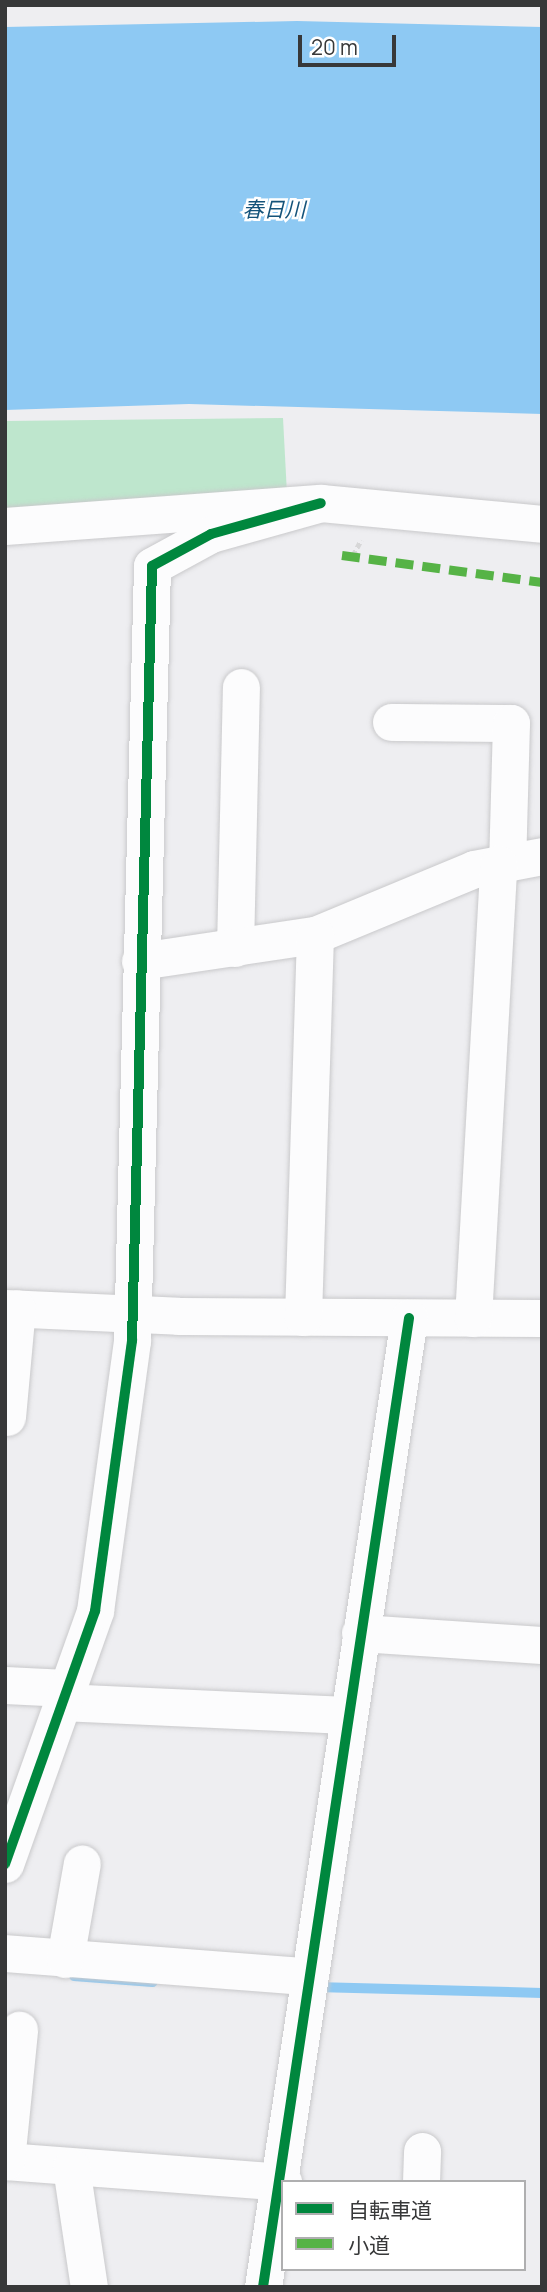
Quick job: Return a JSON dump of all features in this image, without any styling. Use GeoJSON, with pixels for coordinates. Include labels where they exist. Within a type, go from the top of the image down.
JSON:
{"type":"FeatureCollection","features":[{"type":"Feature","properties":{"kind":"street"},"geometry":{"type":"LineString","coordinates":[[492,520],[542,502]]}},
{"type":"Feature","properties":{"kind":"street"},"geometry":{"type":"LineString","coordinates":[[5,1863],[95,1611],[132,1341],[130,1314],[152,566],[211,534],[321,503]]}},
{"type":"Feature","properties":{"kind":"street"},"geometry":{"type":"LineString","coordinates":[[5,526],[321,503],[542,524]]}},
{"type":"Feature","properties":{"kind":"street"},"geometry":{"type":"LineString","coordinates":[[235,948],[241,687]]}},
{"type":"Feature","properties":{"kind":"street"},"geometry":{"type":"LineString","coordinates":[[391,722],[511,723],[516,860],[473,1318]]}},
{"type":"Feature","properties":{"kind":"street"},"geometry":{"type":"LineString","coordinates":[[140,961],[315,935],[516,860]]}},
{"type":"Feature","properties":{"kind":"street"},"geometry":{"type":"LineString","coordinates":[[303,1317],[315,935]]}},
{"type":"Feature","properties":{"kind":"street"},"geometry":{"type":"LineString","coordinates":[[7,1417],[11,1308],[130,1314],[542,1318]]}},
{"type":"Feature","properties":{"kind":"street"},"geometry":{"type":"LineString","coordinates":[[263,2287],[280,2182],[304,1989],[409,1318]]}},
{"type":"Feature","properties":{"kind":"street"},"geometry":{"type":"LineString","coordinates":[[359,1633],[542,1644]]}},
{"type":"Feature","properties":{"kind":"street"},"geometry":{"type":"LineString","coordinates":[[5,1685],[63,1695],[347,1715]]}},
{"type":"Feature","properties":{"kind":"street"},"geometry":{"type":"LineString","coordinates":[[65,1959],[82,1863]]}},
{"type":"Feature","properties":{"kind":"street"},"geometry":{"type":"LineString","coordinates":[[5,1953],[304,1989]]}},
{"type":"Feature","properties":{"kind":"street"},"geometry":{"type":"LineString","coordinates":[[19,2030],[6,2161],[280,2182]]}},
{"type":"Feature","properties":{"kind":"street"},"geometry":{"type":"LineString","coordinates":[[71,2167],[89,2287]]}},
{"type":"Feature","properties":{"kind":"green space"},"geometry":{"type":"Polygon","coordinates":[[[283,418],[287,494],[5,518],[5,421],[283,418]]]}},
{"type":"Feature","properties":{"kind":"water","name":"春日川"},"geometry":{"type":"Polygon","coordinates":[[[297,21],[542,27],[542,414],[189,404],[5,410],[5,27],[297,21]]]}},
{"type":"Feature","properties":{"kind":"waterway"},"geometry":{"type":"LineString","coordinates":[[74,1976],[153,1982]]}},
{"type":"Feature","properties":{"kind":"waterway"},"geometry":{"type":"LineString","coordinates":[[315,1987],[542,1993]]}},
{"type":"Feature","properties":{"kind":"marked path"},"geometry":{"type":"LineString","coordinates":[[342,555],[542,582]]}},
{"type":"Feature","properties":{"kind":"cycle path"},"geometry":{"type":"LineString","coordinates":[[5,1864],[95,1611],[132,1341],[152,566],[211,534],[321,503]]}},
{"type":"Feature","properties":{"kind":"cycle path"},"geometry":{"type":"LineString","coordinates":[[263,2287],[409,1318]]}}]}
